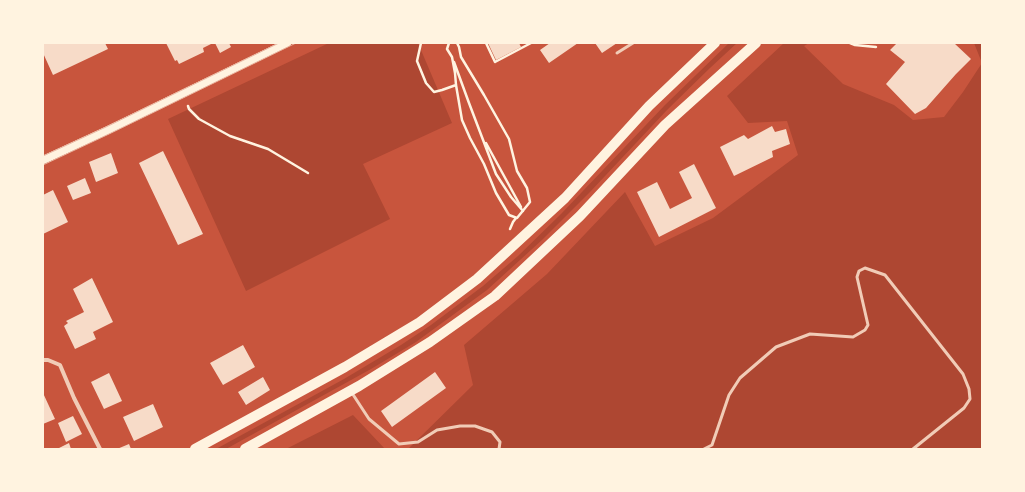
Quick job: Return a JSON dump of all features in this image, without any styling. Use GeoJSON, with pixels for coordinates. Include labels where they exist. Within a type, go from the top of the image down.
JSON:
{"type":"FeatureCollection","features":[{"type":"Feature","properties":{"kind":"main road"},"geometry":{"type":"LineString","coordinates":[[43,160],[287,43]]}},
{"type":"Feature","properties":{"kind":"main road"},"geometry":{"type":"LineString","coordinates":[[195,449],[345,367],[420,322],[477,279],[565,198],[649,106],[715,43]]}},
{"type":"Feature","properties":{"kind":"main road"},"geometry":{"type":"LineString","coordinates":[[245,449],[350,391],[430,342],[495,296],[580,216],[665,125],[756,43]]}},
{"type":"Feature","properties":{"kind":"street"},"geometry":{"type":"LineString","coordinates":[[43,360],[48,360],[60,365],[74,398],[100,449]]}},
{"type":"Feature","properties":{"kind":"lane"},"geometry":{"type":"LineString","coordinates":[[617,54],[633,43]]}},
{"type":"Feature","properties":{"kind":"lane"},"geometry":{"type":"LineString","coordinates":[[704,449],[712,445],[729,395],[740,378],[776,347],[810,334],[853,337],[865,330],[868,325],[857,277],[859,271],[865,268],[884,275],[963,374],[969,389],[970,399],[964,408],[913,449]]}},
{"type":"Feature","properties":{"kind":"lane"},"geometry":{"type":"LineString","coordinates":[[350,391],[369,419],[399,444],[418,442],[437,430],[460,426],[475,426],[492,432],[500,442],[499,449]]}},
{"type":"Feature","properties":{"kind":"path"},"geometry":{"type":"LineString","coordinates":[[422,43],[417,61],[426,82],[434,92],[456,85]]}},
{"type":"Feature","properties":{"kind":"path"},"geometry":{"type":"LineString","coordinates":[[449,43],[447,49],[452,56],[496,174],[511,197],[523,211]]}},
{"type":"Feature","properties":{"kind":"path"},"geometry":{"type":"LineString","coordinates":[[458,43],[461,57],[509,139],[517,171],[527,188],[530,202],[513,222],[509,232]]}},
{"type":"Feature","properties":{"kind":"path"},"geometry":{"type":"LineString","coordinates":[[486,43],[495,62],[531,43]]}},
{"type":"Feature","properties":{"kind":"path"},"geometry":{"type":"LineString","coordinates":[[850,43],[855,45],[876,47]]}},
{"type":"Feature","properties":{"kind":"path"},"geometry":{"type":"LineString","coordinates":[[452,56],[462,120],[484,164],[496,193],[508,215],[517,218]]}},
{"type":"Feature","properties":{"kind":"path"},"geometry":{"type":"LineString","coordinates":[[188,106],[199,120],[230,136],[268,149],[308,173]]}},
{"type":"Feature","properties":{"kind":"path"},"geometry":{"type":"LineString","coordinates":[[480,132],[523,211]]}},
{"type":"Feature","properties":{"kind":"shaded area"},"geometry":{"type":"Polygon","coordinates":[[[329,43],[418,43],[452,123],[363,164],[390,219],[246,291],[168,119],[329,43]]]}},
{"type":"Feature","properties":{"kind":"shaded area"},"geometry":{"type":"Polygon","coordinates":[[[729,43],[737,43],[667,110],[590,192],[542,240],[487,290],[416,342],[371,369],[226,449],[216,449],[344,379],[401,345],[431,325],[483,286],[518,256],[561,214],[665,105],[729,43]]]}},
{"type":"Feature","properties":{"kind":"shaded area"},"geometry":{"type":"Polygon","coordinates":[[[784,43],[809,43],[804,46],[843,84],[894,105],[913,120],[944,117],[982,63],[982,449],[408,449],[473,385],[464,345],[547,274],[625,192],[655,246],[713,218],[798,155],[787,121],[748,123],[727,96],[784,43]]]}},
{"type":"Feature","properties":{"kind":"shaded area"},"geometry":{"type":"Polygon","coordinates":[[[974,43],[982,43],[982,63],[974,43]]]}},
{"type":"Feature","properties":{"kind":"shaded area"},"geometry":{"type":"Polygon","coordinates":[[[353,415],[385,449],[286,449],[353,415]]]}},
{"type":"Feature","properties":{"kind":"building"},"geometry":{"type":"Polygon","coordinates":[[[43,43],[105,43],[108,49],[53,75],[43,53],[43,43]]]}},
{"type":"Feature","properties":{"kind":"building"},"geometry":{"type":"Polygon","coordinates":[[[166,43],[213,43],[203,48],[204,52],[179,64],[177,60],[175,61],[166,43]]]}},
{"type":"Feature","properties":{"kind":"building"},"geometry":{"type":"Polygon","coordinates":[[[215,43],[229,43],[231,47],[220,53],[215,43]]]}},
{"type":"Feature","properties":{"kind":"building"},"geometry":{"type":"Polygon","coordinates":[[[488,43],[519,43],[521,47],[496,60],[488,43]]]}},
{"type":"Feature","properties":{"kind":"building"},"geometry":{"type":"Polygon","coordinates":[[[550,43],[578,43],[549,63],[540,50],[550,43]]]}},
{"type":"Feature","properties":{"kind":"building"},"geometry":{"type":"Polygon","coordinates":[[[595,43],[617,43],[602,53],[595,43]]]}},
{"type":"Feature","properties":{"kind":"building"},"geometry":{"type":"Polygon","coordinates":[[[897,43],[954,43],[971,59],[926,108],[915,114],[886,84],[905,62],[890,50],[897,43]]]}},
{"type":"Feature","properties":{"kind":"building"},"geometry":{"type":"Polygon","coordinates":[[[772,126],[775,132],[786,129],[790,144],[772,151],[773,157],[734,176],[720,147],[744,135],[748,139],[772,126]]]}},
{"type":"Feature","properties":{"kind":"building"},"geometry":{"type":"Polygon","coordinates":[[[163,151],[203,234],[178,245],[139,163],[163,151]]]}},
{"type":"Feature","properties":{"kind":"building"},"geometry":{"type":"Polygon","coordinates":[[[111,153],[118,173],[96,182],[89,162],[111,153]]]}},
{"type":"Feature","properties":{"kind":"building"},"geometry":{"type":"Polygon","coordinates":[[[694,164],[716,208],[659,237],[637,192],[657,182],[670,209],[692,198],[679,172],[694,164]]]}},
{"type":"Feature","properties":{"kind":"building"},"geometry":{"type":"Polygon","coordinates":[[[85,178],[91,193],[73,200],[67,186],[85,178]]]}},
{"type":"Feature","properties":{"kind":"building"},"geometry":{"type":"Polygon","coordinates":[[[53,190],[68,222],[43,234],[43,195],[53,190]]]}},
{"type":"Feature","properties":{"kind":"building"},"geometry":{"type":"Polygon","coordinates":[[[92,278],[113,322],[93,332],[96,339],[75,349],[64,326],[68,323],[66,321],[84,312],[73,289],[92,278]]]}},
{"type":"Feature","properties":{"kind":"building"},"geometry":{"type":"Polygon","coordinates":[[[243,345],[255,367],[223,385],[210,363],[243,345]]]}},
{"type":"Feature","properties":{"kind":"building"},"geometry":{"type":"Polygon","coordinates":[[[435,372],[446,388],[392,427],[381,411],[435,372]]]}},
{"type":"Feature","properties":{"kind":"building"},"geometry":{"type":"Polygon","coordinates":[[[109,373],[122,401],[104,409],[91,382],[109,373]]]}},
{"type":"Feature","properties":{"kind":"building"},"geometry":{"type":"Polygon","coordinates":[[[263,377],[270,390],[246,405],[238,392],[263,377]]]}},
{"type":"Feature","properties":{"kind":"building"},"geometry":{"type":"Polygon","coordinates":[[[43,393],[55,419],[43,424],[43,393]]]}},
{"type":"Feature","properties":{"kind":"building"},"geometry":{"type":"Polygon","coordinates":[[[153,404],[163,427],[134,441],[123,417],[153,404]]]}},
{"type":"Feature","properties":{"kind":"building"},"geometry":{"type":"Polygon","coordinates":[[[73,416],[82,434],[66,442],[58,423],[73,416]]]}},
{"type":"Feature","properties":{"kind":"building"},"geometry":{"type":"Polygon","coordinates":[[[69,443],[71,449],[57,449],[69,443]]]}},
{"type":"Feature","properties":{"kind":"building"},"geometry":{"type":"Polygon","coordinates":[[[129,444],[131,449],[117,449],[129,444]]]}},
{"type":"Feature","properties":{"kind":"tram line"},"geometry":{"type":"LineString","coordinates":[[43,156],[279,43]]}},
{"type":"Feature","properties":{"kind":"tram line"},"geometry":{"type":"LineString","coordinates":[[43,165],[296,43]]}}]}
